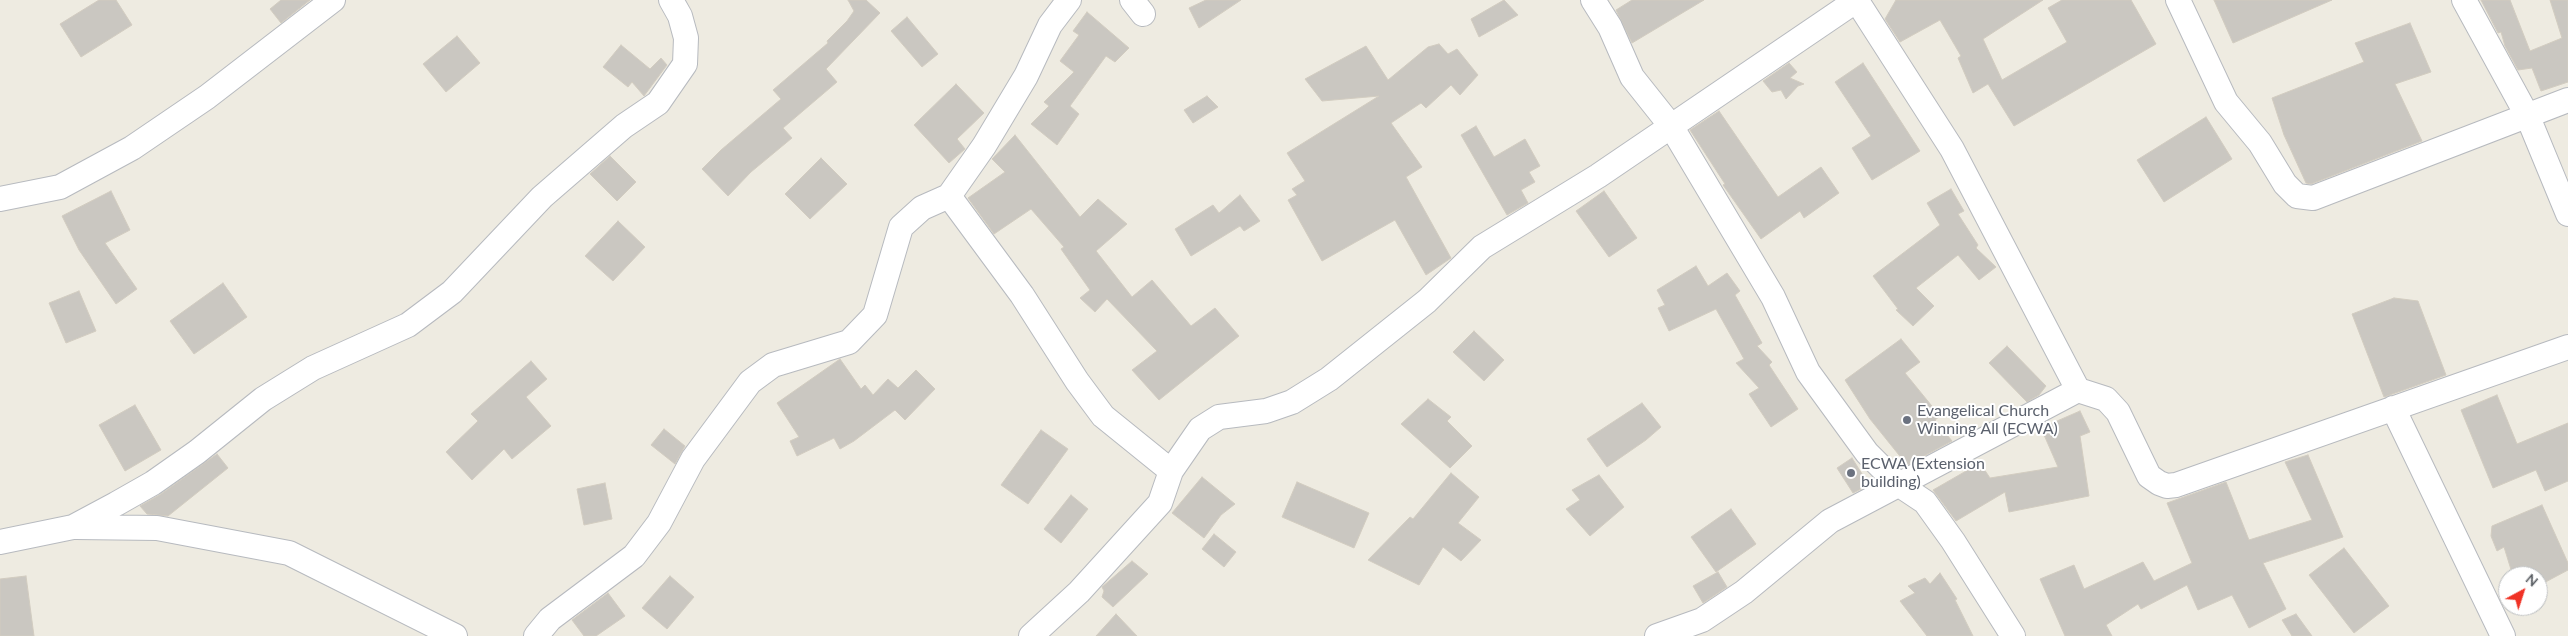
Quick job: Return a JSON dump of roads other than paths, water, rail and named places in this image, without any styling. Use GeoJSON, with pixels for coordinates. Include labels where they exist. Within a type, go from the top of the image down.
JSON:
{"type":"FeatureCollection","features":[{"type":"Feature","properties":{"kind":"street"},"geometry":{"type":"LineString","coordinates":[[0,199],[60,188],[132,148],[207,97],[333,0]]}},
{"type":"Feature","properties":{"kind":"street"},"geometry":{"type":"LineString","coordinates":[[73,527],[153,483],[263,399],[312,368],[408,325],[452,292],[542,197],[624,126],[658,103],[685,64],[686,38],[680,16],[671,0]]}},
{"type":"Feature","properties":{"kind":"street"},"geometry":{"type":"LineString","coordinates":[[536,636],[550,619],[634,556],[659,522],[693,460],[750,382],[773,365],[849,342],[875,314],[901,227],[922,208],[949,196],[984,146],[1026,76],[1050,25],[1069,0]]}},
{"type":"Feature","properties":{"kind":"street"},"geometry":{"type":"LineString","coordinates":[[1593,0],[1610,27],[1632,77],[1671,126],[1774,297],[1808,372],[1867,453],[1898,484],[1925,502],[1953,540],[2012,636]]}},
{"type":"Feature","properties":{"kind":"street"},"geometry":{"type":"LineString","coordinates":[[1035,635],[1099,572],[1160,503],[1171,471],[1200,428],[1219,417],[1266,411],[1292,402],[1329,379],[1427,301],[1482,247],[1598,176],[1857,0],[1952,149],[2078,390],[2106,399],[2118,412],[2149,476],[2168,486],[2568,347]]}},
{"type":"Feature","properties":{"kind":"street"},"geometry":{"type":"LineString","coordinates":[[2178,0],[2226,102],[2260,143],[2285,184],[2297,196],[2313,198],[2568,100]]}},
{"type":"Feature","properties":{"kind":"street"},"geometry":{"type":"LineString","coordinates":[[2464,0],[2528,116],[2568,214]]}},
{"type":"Feature","properties":{"kind":"street"},"geometry":{"type":"LineString","coordinates":[[949,196],[1022,295],[1077,381],[1103,416],[1171,471]]}},
{"type":"Feature","properties":{"kind":"street"},"geometry":{"type":"LineString","coordinates":[[1657,636],[1702,620],[1744,592],[1830,521],[2078,390]]}},
{"type":"Feature","properties":{"kind":"street"},"geometry":{"type":"LineString","coordinates":[[2393,408],[2503,636]]}},
{"type":"Feature","properties":{"kind":"street"},"geometry":{"type":"LineString","coordinates":[[0,542],[73,527],[157,528],[289,553],[423,630],[455,636]]}},
{"type":"Feature","properties":{"kind":"place","name":"Evangelical Church Winning All (ECWA)"},"geometry":{"type":"Point","coordinates":[1907,420]}},
{"type":"Feature","properties":{"kind":"place","name":"ECWA (Extension building)"},"geometry":{"type":"Point","coordinates":[1851,473]}}]}
